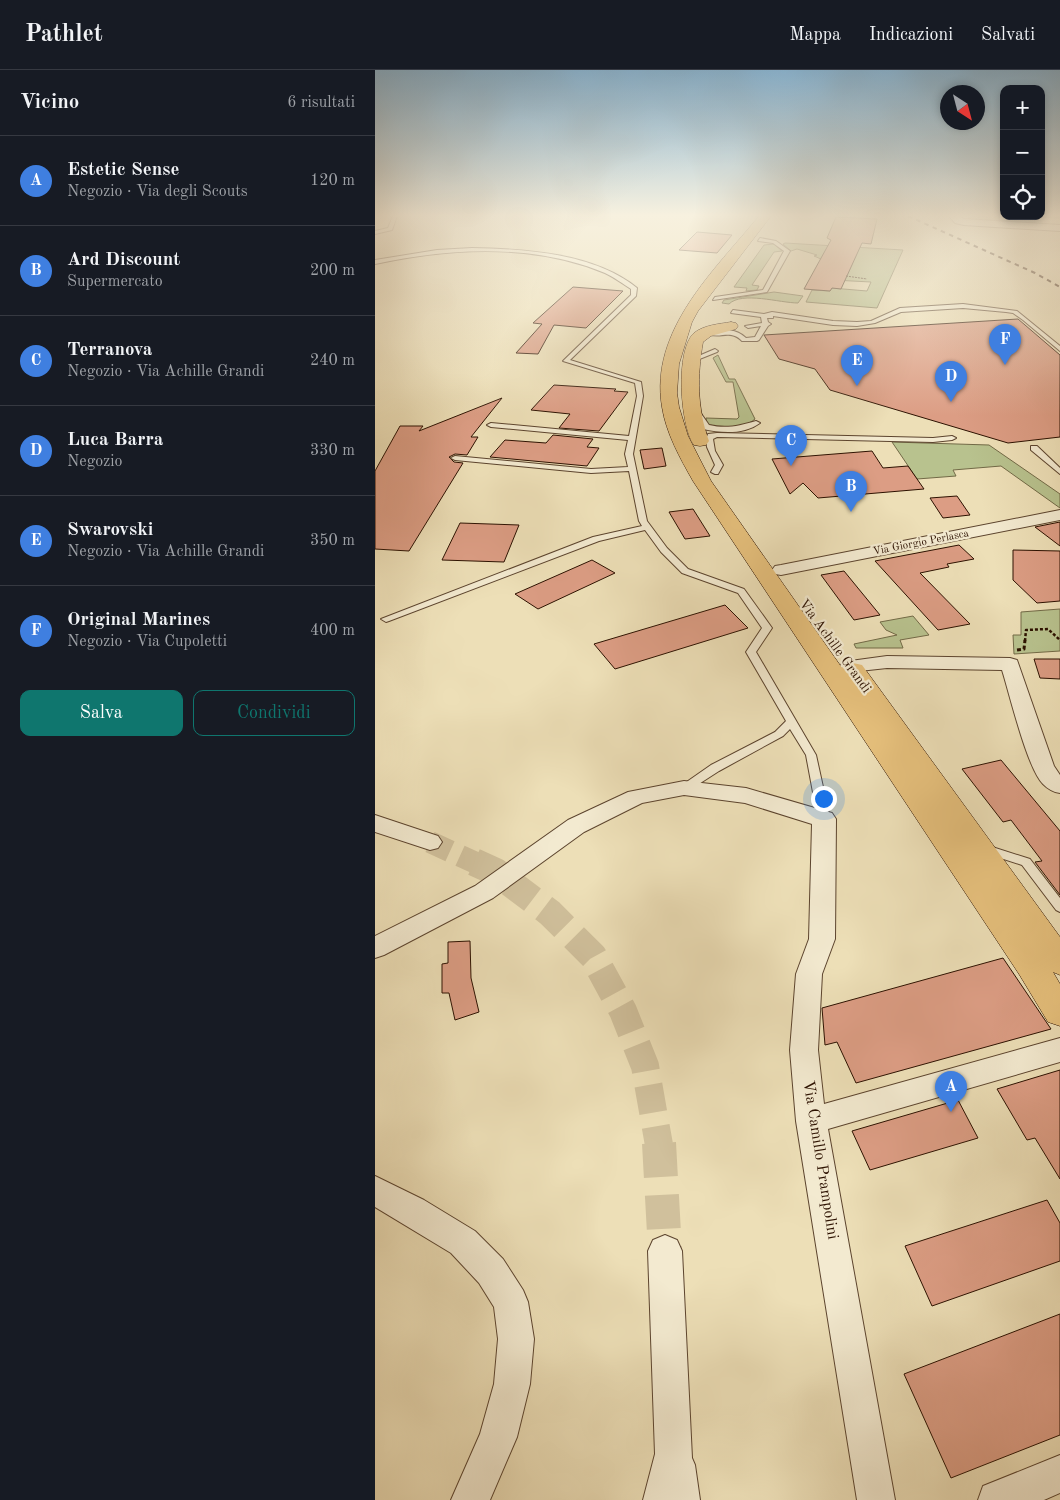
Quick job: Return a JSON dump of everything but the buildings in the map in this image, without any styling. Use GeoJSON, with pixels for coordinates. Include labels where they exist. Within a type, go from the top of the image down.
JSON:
{"type":"FeatureCollection","features":[{"type":"Feature","properties":{"kind":"main road","name":"Via Achille Grandi"},"geometry":{"type":"LineString","coordinates":[[712,283],[691,310],[675,346],[669,396],[674,423],[702,481],[1031,965],[1060,1012]]}},
{"type":"Feature","properties":{"kind":"main road","name":"Via Achille Grandi"},"geometry":{"type":"LineString","coordinates":[[680,435],[677,406],[677,369],[680,351],[691,322],[719,283]]}},
{"type":"Feature","properties":{"kind":"main road","name":"Via Achille Grandi"},"geometry":{"type":"LineString","coordinates":[[715,298],[725,283]]}},
{"type":"Feature","properties":{"kind":"main road"},"geometry":{"type":"LineString","coordinates":[[715,298],[717,304],[738,326]]}},
{"type":"Feature","properties":{"kind":"main road"},"geometry":{"type":"LineString","coordinates":[[697,316],[713,311],[738,326]]}},
{"type":"Feature","properties":{"kind":"main road","name":"Via Achille Grandi"},"geometry":{"type":"LineString","coordinates":[[738,326],[713,330],[697,338],[688,388],[691,415],[715,472],[781,570],[980,847],[1060,962]]}},
{"type":"Feature","properties":{"kind":"street","name":"Via Giorgio Perlasca"},"geometry":{"type":"LineString","coordinates":[[781,570],[1060,515]]}},
{"type":"Feature","properties":{"kind":"street"},"geometry":{"type":"LineString","coordinates":[[850,666],[887,662],[1010,664],[1043,766],[1050,778],[1060,786]]}},
{"type":"Feature","properties":{"kind":"street"},"geometry":{"type":"LineString","coordinates":[[375,948],[484,892],[576,826],[636,797],[684,788],[747,796],[824,819]]}},
{"type":"Feature","properties":{"kind":"street","name":"Via Camillo Prampolini"},"geometry":{"type":"LineString","coordinates":[[824,819],[822,939],[809,974],[804,1050],[811,1120],[877,1500]]}},
{"type":"Feature","properties":{"kind":"street"},"geometry":{"type":"LineString","coordinates":[[375,823],[430,842]]}},
{"type":"Feature","properties":{"kind":"street"},"geometry":{"type":"LineString","coordinates":[[811,1120],[1060,1050]]}},
{"type":"Feature","properties":{"kind":"street"},"geometry":{"type":"LineString","coordinates":[[375,1191],[413,1211],[463,1242],[491,1271],[511,1302],[516,1339],[512,1384],[498,1437],[470,1500]]}},
{"type":"Feature","properties":{"kind":"street"},"geometry":{"type":"LineString","coordinates":[[665,1251],[674,1454],[681,1500]]}},
{"type":"Feature","properties":{"kind":"street"},"geometry":{"type":"LineString","coordinates":[[662,1500],[674,1454]]}},
{"type":"Feature","properties":{"kind":"street"},"geometry":{"type":"LineString","coordinates":[[997,1500],[1060,1474]]}},
{"type":"Feature","properties":{"kind":"lane"},"geometry":{"type":"LineString","coordinates":[[626,283],[634,288],[635,295],[566,361],[637,382],[640,396],[629,454],[643,521],[664,550],[685,570],[741,591],[767,628],[751,652],[811,755],[824,819]]}},
{"type":"Feature","properties":{"kind":"lane"},"geometry":{"type":"LineString","coordinates":[[715,298],[765,291],[770,283]]}},
{"type":"Feature","properties":{"kind":"lane"},"geometry":{"type":"LineString","coordinates":[[738,326],[772,314],[852,324],[883,319],[892,312],[900,310],[963,306],[1015,312],[1060,349]]}},
{"type":"Feature","properties":{"kind":"lane"},"geometry":{"type":"LineString","coordinates":[[757,337],[765,325],[764,316]]}},
{"type":"Feature","properties":{"kind":"lane"},"geometry":{"type":"LineString","coordinates":[[764,316],[862,329]]}},
{"type":"Feature","properties":{"kind":"lane"},"geometry":{"type":"LineString","coordinates":[[738,326],[765,325],[779,321],[789,321],[853,329]]}},
{"type":"Feature","properties":{"kind":"lane"},"geometry":{"type":"LineString","coordinates":[[738,326],[757,337]]}},
{"type":"Feature","properties":{"kind":"lane"},"geometry":{"type":"LineString","coordinates":[[738,326],[754,329],[757,337]]}},
{"type":"Feature","properties":{"kind":"lane"},"geometry":{"type":"LineString","coordinates":[[738,326],[738,333],[709,335],[704,339],[697,358],[696,376],[688,388],[697,403],[699,417],[706,427],[731,430],[744,428],[756,423]]}},
{"type":"Feature","properties":{"kind":"lane"},"geometry":{"type":"LineString","coordinates":[[697,358],[715,351]]}},
{"type":"Feature","properties":{"kind":"lane"},"geometry":{"type":"LineString","coordinates":[[491,425],[631,438]]}},
{"type":"Feature","properties":{"kind":"lane"},"geometry":{"type":"LineString","coordinates":[[715,472],[719,465],[710,446],[709,439],[711,436],[717,435],[933,440],[952,438]]}},
{"type":"Feature","properties":{"kind":"lane"},"geometry":{"type":"LineString","coordinates":[[1034,448],[1059,468]]}},
{"type":"Feature","properties":{"kind":"lane"},"geometry":{"type":"LineString","coordinates":[[455,458],[591,471],[631,469]]}},
{"type":"Feature","properties":{"kind":"lane"},"geometry":{"type":"LineString","coordinates":[[386,619],[596,539],[647,527]]}},
{"type":"Feature","properties":{"kind":"lane"},"geometry":{"type":"LineString","coordinates":[[684,788],[715,768],[779,734],[792,721]]}},
{"type":"Feature","properties":{"kind":"lane"},"geometry":{"type":"LineString","coordinates":[[980,847],[1026,862],[1060,907]]}},
{"type":"Feature","properties":{"kind":"path"},"geometry":{"type":"LineString","coordinates":[[1014,650],[1024,649],[1026,630],[1048,629],[1060,640]]}},
{"type":"Feature","properties":{"kind":"green space"},"geometry":{"type":"Polygon","coordinates":[[[737,283],[754,283],[752,285],[759,286],[757,290],[746,291],[747,288],[734,287],[737,283]]]}},
{"type":"Feature","properties":{"kind":"green space"},"geometry":{"type":"Polygon","coordinates":[[[871,283],[888,283],[877,308],[806,302],[812,290],[830,291],[832,288],[867,291],[871,283]]]}},
{"type":"Feature","properties":{"kind":"green space"},"geometry":{"type":"Polygon","coordinates":[[[774,292],[803,296],[798,303],[743,298],[729,304],[722,303],[724,300],[774,292]]]}},
{"type":"Feature","properties":{"kind":"green space"},"geometry":{"type":"Polygon","coordinates":[[[718,355],[729,379],[735,379],[755,419],[750,423],[732,428],[707,424],[706,418],[737,419],[739,417],[733,382],[726,382],[713,358],[718,355]]]}},
{"type":"Feature","properties":{"kind":"green space"},"geometry":{"type":"Polygon","coordinates":[[[892,442],[989,445],[1060,494],[1060,508],[1001,466],[953,470],[956,476],[917,479],[892,442]]]}},
{"type":"Feature","properties":{"kind":"green space"},"geometry":{"type":"Polygon","coordinates":[[[1060,609],[1060,651],[1014,654],[1013,635],[1021,635],[1021,612],[1060,609]]]}},
{"type":"Feature","properties":{"kind":"green space"},"geometry":{"type":"Polygon","coordinates":[[[913,616],[929,635],[900,640],[903,648],[856,648],[854,644],[897,635],[886,630],[880,622],[913,616]]]}},
{"type":"Feature","properties":{"kind":"tunnel"},"geometry":{"type":"LineString","coordinates":[[430,842],[476,863]]}},
{"type":"Feature","properties":{"kind":"tunnel"},"geometry":{"type":"LineString","coordinates":[[474,862],[496,872],[550,913],[593,956],[623,1011],[645,1066],[659,1145]]}},
{"type":"Feature","properties":{"kind":"tunnel"},"geometry":{"type":"LineString","coordinates":[[659,1143],[665,1251]]}},
{"type":"Feature","properties":{"kind":"railway"},"geometry":{"type":"LineString","coordinates":[[1052,283],[1060,287]]}},
{"type":"Feature","properties":{"kind":"place","name":"Original Marines"},"geometry":{"type":"Point","coordinates":[1005,365]}},
{"type":"Feature","properties":{"kind":"place","name":"Swarovski"},"geometry":{"type":"Point","coordinates":[857,386]}},
{"type":"Feature","properties":{"kind":"place","name":"Luca Barra"},"geometry":{"type":"Point","coordinates":[951,402]}},
{"type":"Feature","properties":{"kind":"place","name":"Terranova"},"geometry":{"type":"Point","coordinates":[791,466]}},
{"type":"Feature","properties":{"kind":"place","name":"Ard Discount"},"geometry":{"type":"Point","coordinates":[851,512]}},
{"type":"Feature","properties":{"kind":"place","name":"Estetic Sense"},"geometry":{"type":"Point","coordinates":[951,1112]}}]}
